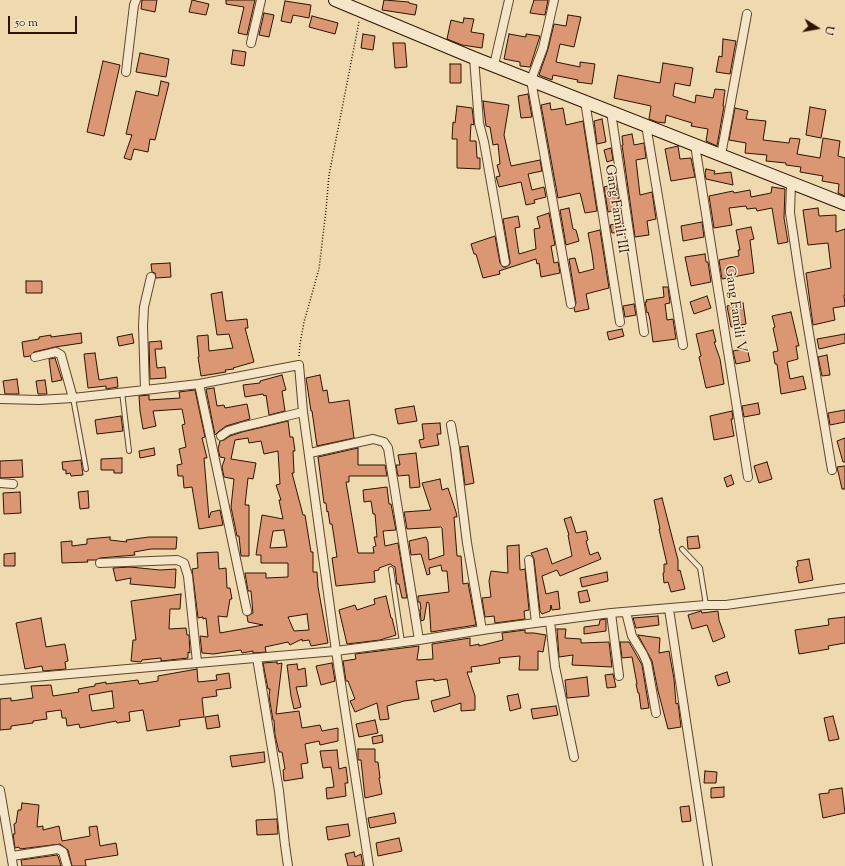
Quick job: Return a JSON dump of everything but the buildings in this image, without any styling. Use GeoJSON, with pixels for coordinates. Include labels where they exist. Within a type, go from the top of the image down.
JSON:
{"type":"FeatureCollection","features":[{"type":"Feature","properties":{"kind":"main road"},"geometry":{"type":"LineString","coordinates":[[342,1],[474,58],[845,204]]}},
{"type":"Feature","properties":{"kind":"street"},"geometry":{"type":"LineString","coordinates":[[126,72],[134,5],[136,0]]}},
{"type":"Feature","properties":{"kind":"street"},"geometry":{"type":"LineString","coordinates":[[251,43],[261,0]]}},
{"type":"Feature","properties":{"kind":"street"},"geometry":{"type":"LineString","coordinates":[[494,65],[509,0]]}},
{"type":"Feature","properties":{"kind":"street"},"geometry":{"type":"LineString","coordinates":[[554,0],[543,48],[531,80],[571,304]]}},
{"type":"Feature","properties":{"kind":"street"},"geometry":{"type":"LineString","coordinates":[[721,155],[747,14]]}},
{"type":"Feature","properties":{"kind":"street"},"geometry":{"type":"LineString","coordinates":[[474,58],[478,123],[484,142],[505,262]]}},
{"type":"Feature","properties":{"kind":"street","name":"Gang Famili III"},"geometry":{"type":"LineString","coordinates":[[585,101],[620,322]]}},
{"type":"Feature","properties":{"kind":"street"},"geometry":{"type":"LineString","coordinates":[[611,112],[644,332]]}},
{"type":"Feature","properties":{"kind":"street"},"geometry":{"type":"LineString","coordinates":[[646,125],[683,345]]}},
{"type":"Feature","properties":{"kind":"street","name":"Gang Famili V"},"geometry":{"type":"LineString","coordinates":[[695,145],[748,477]]}},
{"type":"Feature","properties":{"kind":"street"},"geometry":{"type":"LineString","coordinates":[[791,184],[790,213],[832,470]]}},
{"type":"Feature","properties":{"kind":"street"},"geometry":{"type":"LineString","coordinates":[[146,390],[143,326],[144,307],[151,277]]}},
{"type":"Feature","properties":{"kind":"street"},"geometry":{"type":"LineString","coordinates":[[35,357],[56,352],[61,355],[73,398]]}},
{"type":"Feature","properties":{"kind":"street"},"geometry":{"type":"LineString","coordinates":[[0,399],[39,400],[73,398],[146,390],[199,384],[299,366],[303,412],[310,453],[336,651],[369,866]]}},
{"type":"Feature","properties":{"kind":"street"},"geometry":{"type":"LineString","coordinates":[[199,384],[247,611]]}},
{"type":"Feature","properties":{"kind":"street"},"geometry":{"type":"LineString","coordinates":[[221,436],[228,431],[241,427],[303,412]]}},
{"type":"Feature","properties":{"kind":"street"},"geometry":{"type":"LineString","coordinates":[[451,425],[467,543],[482,630]]}},
{"type":"Feature","properties":{"kind":"street"},"geometry":{"type":"LineString","coordinates":[[310,453],[373,439],[384,442],[388,448],[419,640]]}},
{"type":"Feature","properties":{"kind":"street"},"geometry":{"type":"LineString","coordinates":[[0,483],[13,484]]}},
{"type":"Feature","properties":{"kind":"street"},"geometry":{"type":"LineString","coordinates":[[100,563],[177,560],[184,563],[188,576],[197,662]]}},
{"type":"Feature","properties":{"kind":"street"},"geometry":{"type":"LineString","coordinates":[[529,560],[536,623]]}},
{"type":"Feature","properties":{"kind":"street"},"geometry":{"type":"LineString","coordinates":[[0,680],[336,651],[550,621],[626,612],[706,605],[726,605],[845,588]]}},
{"type":"Feature","properties":{"kind":"street"},"geometry":{"type":"LineString","coordinates":[[669,609],[708,866]]}},
{"type":"Feature","properties":{"kind":"street"},"geometry":{"type":"LineString","coordinates":[[626,612],[632,636],[647,663],[656,713]]}},
{"type":"Feature","properties":{"kind":"street"},"geometry":{"type":"LineString","coordinates":[[611,614],[619,676]]}},
{"type":"Feature","properties":{"kind":"street"},"geometry":{"type":"LineString","coordinates":[[550,621],[556,667],[574,757]]}},
{"type":"Feature","properties":{"kind":"street"},"geometry":{"type":"LineString","coordinates":[[257,658],[279,791],[288,866]]}},
{"type":"Feature","properties":{"kind":"street"},"geometry":{"type":"LineString","coordinates":[[0,790],[14,866]]}},
{"type":"Feature","properties":{"kind":"street"},"geometry":{"type":"LineString","coordinates":[[12,856],[61,849],[67,866]]}},
{"type":"Feature","properties":{"kind":"lane"},"geometry":{"type":"LineString","coordinates":[[122,392],[129,451]]}},
{"type":"Feature","properties":{"kind":"lane"},"geometry":{"type":"LineString","coordinates":[[73,398],[86,469]]}},
{"type":"Feature","properties":{"kind":"lane"},"geometry":{"type":"LineString","coordinates":[[682,549],[700,568],[706,605]]}},
{"type":"Feature","properties":{"kind":"lane"},"geometry":{"type":"LineString","coordinates":[[391,569],[402,642]]}},
{"type":"Feature","properties":{"kind":"path"},"geometry":{"type":"LineString","coordinates":[[299,366],[300,344],[304,322],[320,264],[329,175],[361,10]]}}]}
